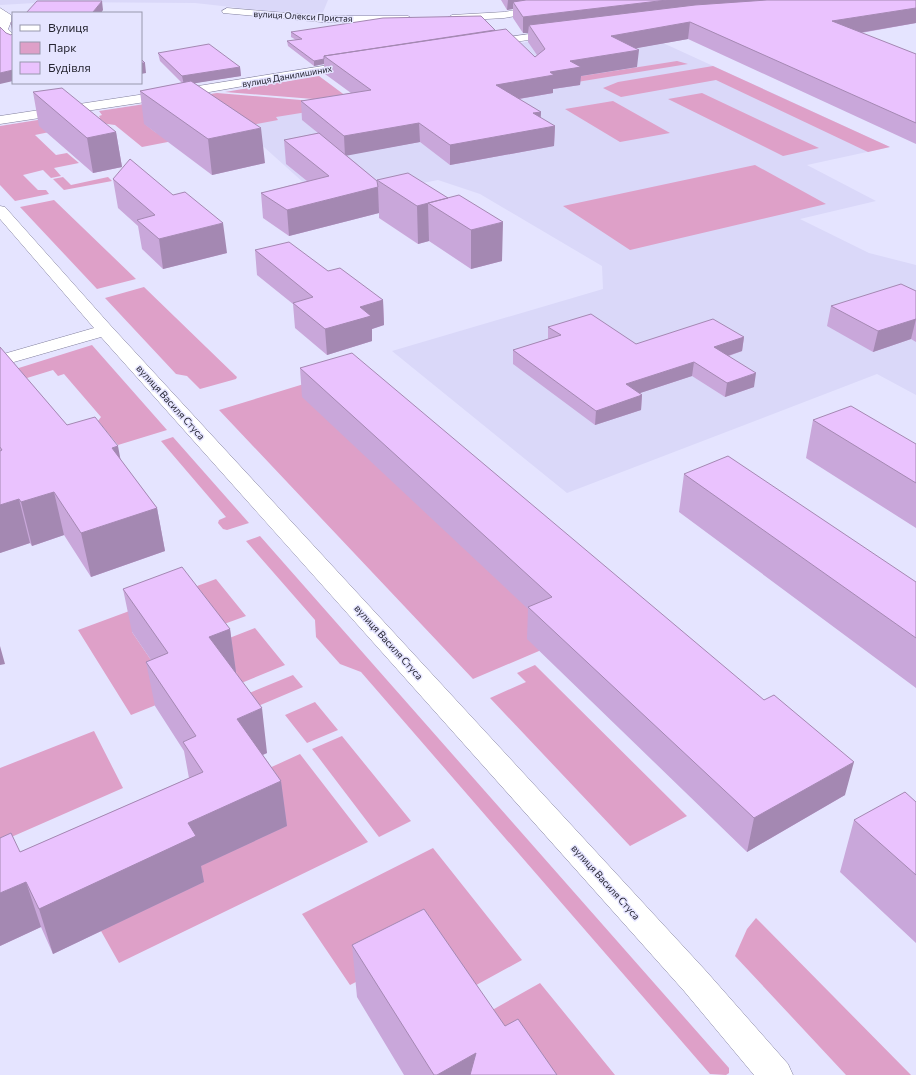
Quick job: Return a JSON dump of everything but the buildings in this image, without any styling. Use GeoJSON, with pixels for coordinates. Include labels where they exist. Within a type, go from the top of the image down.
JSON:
{"type":"FeatureCollection","features":[{"type":"Feature","properties":{"kind":"street"},"geometry":{"type":"LineString","coordinates":[[441,18],[504,14],[594,0]]}},
{"type":"Feature","properties":{"kind":"street","name":"вулиця Олекси Пристая"},"geometry":{"type":"LineString","coordinates":[[227,11],[322,19],[419,18]]}},
{"type":"Feature","properties":{"kind":"street"},"geometry":{"type":"LineString","coordinates":[[0,12],[6,15],[6,22],[2,29],[12,39]]}},
{"type":"Feature","properties":{"kind":"street"},"geometry":{"type":"LineString","coordinates":[[480,44],[566,32]]}},
{"type":"Feature","properties":{"kind":"street","name":"вулиця Данилишиних"},"geometry":{"type":"LineString","coordinates":[[0,120],[362,63]]}},
{"type":"Feature","properties":{"kind":"street","name":"вулиця Василя Стуса"},"geometry":{"type":"LineString","coordinates":[[0,210],[105,330],[695,981],[776,1075]]}},
{"type":"Feature","properties":{"kind":"street"},"geometry":{"type":"LineString","coordinates":[[0,361],[105,330]]}},
{"type":"Feature","properties":{"kind":"shaded area"},"geometry":{"type":"Polygon","coordinates":[[[0,0],[328,0],[321,17],[195,3],[52,2],[0,5],[0,0]]]}},
{"type":"Feature","properties":{"kind":"shaded area"},"geometry":{"type":"Polygon","coordinates":[[[639,32],[890,147],[807,165],[876,201],[800,219],[869,253],[916,265],[916,395],[877,374],[567,493],[392,351],[603,289],[602,266],[480,194],[438,180],[325,202],[233,119],[545,69],[504,46],[539,40],[639,32]]]}},
{"type":"Feature","properties":{"kind":"green space"},"geometry":{"type":"Polygon","coordinates":[[[677,61],[688,64],[577,82],[569,78],[677,61]]]}},
{"type":"Feature","properties":{"kind":"green space"},"geometry":{"type":"Polygon","coordinates":[[[713,66],[890,147],[868,152],[716,80],[621,97],[603,88],[618,82],[713,66]]]}},
{"type":"Feature","properties":{"kind":"green space"},"geometry":{"type":"Polygon","coordinates":[[[319,76],[350,99],[351,102],[225,92],[319,76]]]}},
{"type":"Feature","properties":{"kind":"green space"},"geometry":{"type":"Polygon","coordinates":[[[217,93],[336,103],[332,108],[276,117],[278,120],[226,130],[145,124],[155,132],[178,140],[142,147],[115,125],[100,123],[97,118],[100,118],[99,116],[102,115],[99,111],[217,93]]]}},
{"type":"Feature","properties":{"kind":"green space"},"geometry":{"type":"Polygon","coordinates":[[[702,93],[819,148],[783,156],[668,99],[702,93]]]}},
{"type":"Feature","properties":{"kind":"green space"},"geometry":{"type":"Polygon","coordinates":[[[613,101],[670,133],[620,142],[565,109],[613,101]]]}},
{"type":"Feature","properties":{"kind":"green space"},"geometry":{"type":"Polygon","coordinates":[[[44,119],[64,129],[35,135],[56,155],[67,153],[79,163],[54,168],[61,176],[51,178],[43,170],[23,175],[38,190],[46,190],[49,194],[15,201],[0,185],[0,126],[44,119]]]}},
{"type":"Feature","properties":{"kind":"green space"},"geometry":{"type":"Polygon","coordinates":[[[755,165],[826,204],[630,250],[563,206],[755,165]]]}},
{"type":"Feature","properties":{"kind":"green space"},"geometry":{"type":"Polygon","coordinates":[[[63,177],[71,185],[108,177],[112,181],[64,190],[53,179],[63,177]]]}},
{"type":"Feature","properties":{"kind":"green space"},"geometry":{"type":"Polygon","coordinates":[[[54,200],[136,279],[97,289],[20,207],[54,200]]]}},
{"type":"Feature","properties":{"kind":"green space"},"geometry":{"type":"Polygon","coordinates":[[[144,287],[237,377],[236,379],[200,389],[187,376],[176,374],[105,298],[144,287]]]}},
{"type":"Feature","properties":{"kind":"green space"},"geometry":{"type":"Polygon","coordinates":[[[92,345],[167,430],[118,445],[98,421],[101,417],[64,374],[58,376],[53,370],[14,382],[6,372],[92,345]]]}},
{"type":"Feature","properties":{"kind":"green space"},"geometry":{"type":"Polygon","coordinates":[[[343,372],[550,629],[539,651],[473,679],[219,410],[343,372]]]}},
{"type":"Feature","properties":{"kind":"green space"},"geometry":{"type":"Polygon","coordinates":[[[173,437],[249,523],[227,530],[223,529],[218,523],[219,520],[226,517],[161,441],[173,437]]]}},
{"type":"Feature","properties":{"kind":"green space"},"geometry":{"type":"Polygon","coordinates":[[[260,536],[729,1068],[729,1073],[726,1075],[710,1074],[361,672],[340,664],[316,637],[315,620],[246,541],[260,536]]]}},
{"type":"Feature","properties":{"kind":"green space"},"geometry":{"type":"Polygon","coordinates":[[[216,579],[246,616],[205,631],[132,632],[176,697],[131,715],[78,630],[216,579]]]}},
{"type":"Feature","properties":{"kind":"green space"},"geometry":{"type":"Polygon","coordinates":[[[255,628],[285,665],[222,691],[216,681],[236,672],[214,644],[255,628]]]}},
{"type":"Feature","properties":{"kind":"green space"},"geometry":{"type":"Polygon","coordinates":[[[535,665],[687,816],[630,846],[490,698],[526,682],[517,673],[535,665]]]}},
{"type":"Feature","properties":{"kind":"green space"},"geometry":{"type":"Polygon","coordinates":[[[293,675],[303,687],[239,714],[230,701],[293,675]]]}},
{"type":"Feature","properties":{"kind":"green space"},"geometry":{"type":"Polygon","coordinates":[[[315,702],[338,730],[307,743],[285,715],[315,702]]]}},
{"type":"Feature","properties":{"kind":"green space"},"geometry":{"type":"Polygon","coordinates":[[[94,731],[123,788],[0,842],[0,768],[94,731]]]}},
{"type":"Feature","properties":{"kind":"green space"},"geometry":{"type":"Polygon","coordinates":[[[342,736],[411,821],[379,837],[312,749],[342,736]]]}},
{"type":"Feature","properties":{"kind":"green space"},"geometry":{"type":"Polygon","coordinates":[[[300,754],[368,842],[119,963],[101,931],[196,868],[252,776],[300,754]]]}},
{"type":"Feature","properties":{"kind":"green space"},"geometry":{"type":"Polygon","coordinates":[[[433,848],[522,960],[469,989],[435,942],[350,985],[302,914],[433,848]]]}},
{"type":"Feature","properties":{"kind":"green space"},"geometry":{"type":"Polygon","coordinates":[[[756,918],[911,1075],[846,1075],[735,956],[747,929],[756,918]]]}},
{"type":"Feature","properties":{"kind":"green space"},"geometry":{"type":"Polygon","coordinates":[[[540,983],[615,1075],[531,1075],[487,1013],[540,983]]]}}]}
